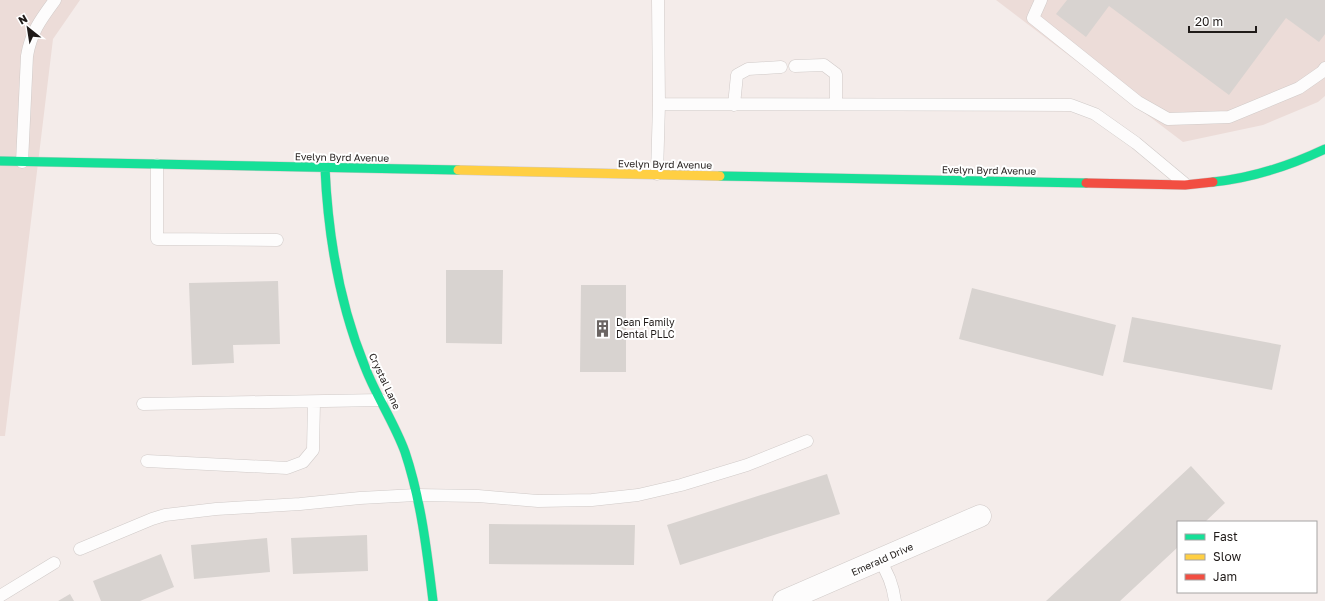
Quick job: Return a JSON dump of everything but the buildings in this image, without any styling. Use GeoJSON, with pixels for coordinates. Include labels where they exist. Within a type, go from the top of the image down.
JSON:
{"type":"FeatureCollection","features":[{"type":"Feature","properties":{"kind":"street","name":"Evelyn Byrd Avenue"},"geometry":{"type":"LineString","coordinates":[[0,161],[1185,185],[1247,177],[1279,168],[1325,149]]}},
{"type":"Feature","properties":{"kind":"street","name":"Crystal Lane"},"geometry":{"type":"LineString","coordinates":[[325,168],[329,230],[337,278],[350,325],[365,368],[399,436],[408,463],[416,495],[434,601]]}},
{"type":"Feature","properties":{"kind":"street","name":"Emerald Drive"},"geometry":{"type":"LineString","coordinates":[[784,601],[980,516]]}},
{"type":"Feature","properties":{"kind":"lane"},"geometry":{"type":"LineString","coordinates":[[22,162],[28,45],[36,26],[55,0]]}},
{"type":"Feature","properties":{"kind":"lane"},"geometry":{"type":"LineString","coordinates":[[657,174],[659,104],[658,0]]}},
{"type":"Feature","properties":{"kind":"lane"},"geometry":{"type":"LineString","coordinates":[[1041,0],[1033,18],[1138,102],[1168,119],[1228,117],[1299,88],[1322,72],[1325,68]]}},
{"type":"Feature","properties":{"kind":"lane"},"geometry":{"type":"LineString","coordinates":[[795,66],[824,65],[836,74],[836,104]]}},
{"type":"Feature","properties":{"kind":"lane"},"geometry":{"type":"LineString","coordinates":[[734,104],[736,76],[748,68],[781,67]]}},
{"type":"Feature","properties":{"kind":"lane"},"geometry":{"type":"LineString","coordinates":[[659,104],[1071,105],[1095,114],[1136,143],[1185,185]]}},
{"type":"Feature","properties":{"kind":"lane"},"geometry":{"type":"LineString","coordinates":[[157,164],[157,239],[277,240]]}},
{"type":"Feature","properties":{"kind":"lane"},"geometry":{"type":"LineString","coordinates":[[143,404],[381,400]]}},
{"type":"Feature","properties":{"kind":"lane"},"geometry":{"type":"LineString","coordinates":[[147,461],[287,468],[303,462],[313,450],[314,402]]}},
{"type":"Feature","properties":{"kind":"lane"},"geometry":{"type":"LineString","coordinates":[[80,549],[139,524],[165,515],[254,506],[416,495],[478,496],[538,501],[592,500],[638,495],[681,485],[747,465],[807,441]]}},
{"type":"Feature","properties":{"kind":"lane"},"geometry":{"type":"LineString","coordinates":[[879,560],[887,573],[893,588],[895,601]]}},
{"type":"Feature","properties":{"kind":"lane"},"geometry":{"type":"LineString","coordinates":[[0,596],[54,563]]}},
{"type":"Feature","properties":{"kind":"shaded area"},"geometry":{"type":"Polygon","coordinates":[[[0,0],[80,0],[53,39],[5,436],[0,436],[0,0]]]}},
{"type":"Feature","properties":{"kind":"shaded area"},"geometry":{"type":"Polygon","coordinates":[[[996,0],[1325,0],[1325,96],[1318,102],[1263,125],[1183,142],[996,0]]]}},
{"type":"Feature","properties":{"kind":"traffic: fast"},"geometry":{"type":"LineString","coordinates":[[1213,182],[1242,178],[1257,174],[1298,161],[1325,149]]}},
{"type":"Feature","properties":{"kind":"traffic: fast"},"geometry":{"type":"LineString","coordinates":[[0,161],[458,170]]}},
{"type":"Feature","properties":{"kind":"traffic: fast"},"geometry":{"type":"LineString","coordinates":[[325,168],[332,244],[342,294],[348,318],[365,367],[401,441],[411,470],[423,526],[433,601]]}},
{"type":"Feature","properties":{"kind":"traffic: fast"},"geometry":{"type":"LineString","coordinates":[[720,176],[1086,183]]}},
{"type":"Feature","properties":{"kind":"traffic: slow"},"geometry":{"type":"LineString","coordinates":[[458,170],[720,176]]}},
{"type":"Feature","properties":{"kind":"traffic: jam"},"geometry":{"type":"LineString","coordinates":[[1086,183],[1185,185],[1213,182]]}},
{"type":"Feature","properties":{"kind":"place","name":"Dean Family Dental PLLC"},"geometry":{"type":"Point","coordinates":[603,328]}}]}
